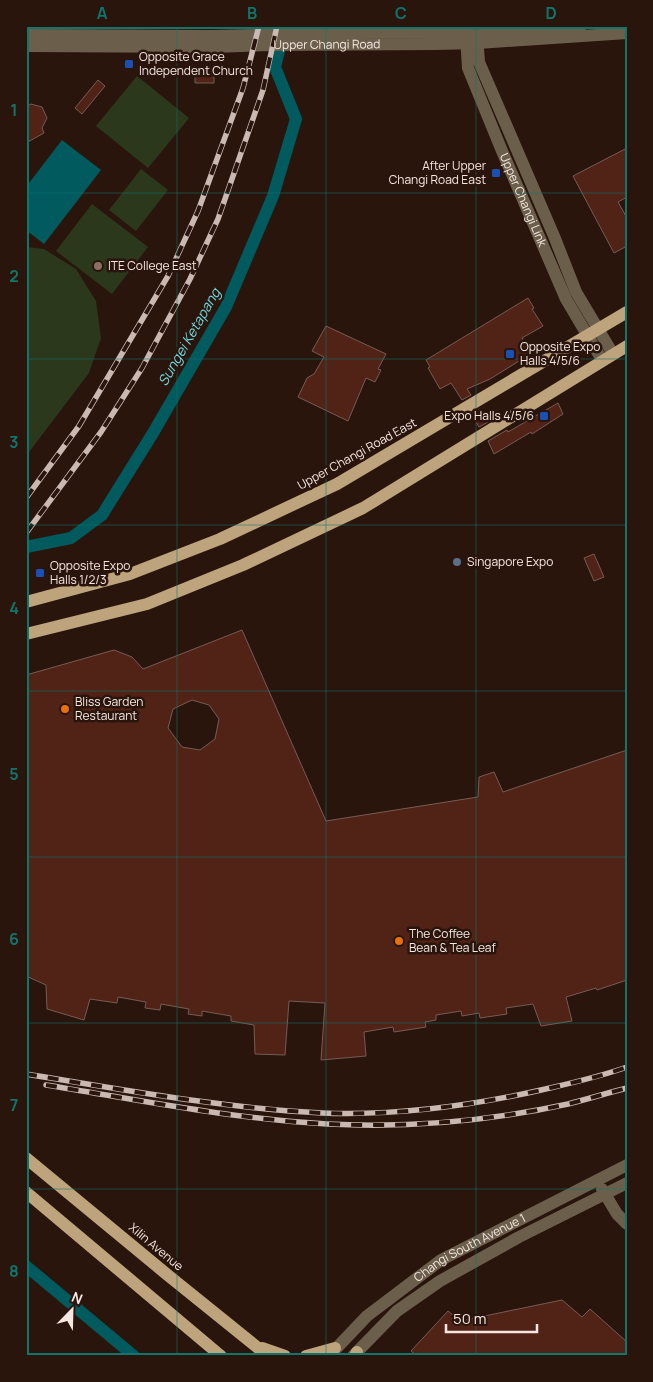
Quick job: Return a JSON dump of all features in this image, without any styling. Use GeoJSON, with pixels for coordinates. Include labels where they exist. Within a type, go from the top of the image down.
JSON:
{"type":"FeatureCollection","features":[{"type":"Feature","properties":{"kind":"main road","name":"Upper Changi Road East"},"geometry":{"type":"LineString","coordinates":[[26,602],[130,574],[220,540],[328,488],[501,388],[627,312]]}},
{"type":"Feature","properties":{"kind":"main road"},"geometry":{"type":"LineString","coordinates":[[26,634],[147,604],[243,565],[343,518],[363,508],[627,346]]}},
{"type":"Feature","properties":{"kind":"main road","name":"Xilin Avenue"},"geometry":{"type":"LineString","coordinates":[[26,1158],[264,1352]]}},
{"type":"Feature","properties":{"kind":"main road"},"geometry":{"type":"LineString","coordinates":[[26,1192],[221,1356]]}},
{"type":"Feature","properties":{"kind":"main road"},"geometry":{"type":"LineString","coordinates":[[264,1352],[285,1356]]}},
{"type":"Feature","properties":{"kind":"main road"},"geometry":{"type":"LineString","coordinates":[[306,1356],[332,1352]]}},
{"type":"Feature","properties":{"kind":"street","name":"Upper Changi Road"},"geometry":{"type":"LineString","coordinates":[[472,37],[581,26]]}},
{"type":"Feature","properties":{"kind":"street","name":"Upper Changi Road"},"geometry":{"type":"LineString","coordinates":[[26,35],[295,40],[472,37],[622,31]]}},
{"type":"Feature","properties":{"kind":"street","name":"Upper Changi Road"},"geometry":{"type":"LineString","coordinates":[[26,46],[212,37]]}},
{"type":"Feature","properties":{"kind":"street","name":"Upper Changi Link"},"geometry":{"type":"LineString","coordinates":[[472,37],[479,62],[554,236],[592,332],[608,357]]}},
{"type":"Feature","properties":{"kind":"street","name":"Changi South Avenue 1"},"geometry":{"type":"LineString","coordinates":[[332,1352],[367,1316],[441,1260],[627,1165]]}},
{"type":"Feature","properties":{"kind":"street"},"geometry":{"type":"LineString","coordinates":[[599,1179],[604,1195],[616,1214],[627,1224]]}},
{"type":"Feature","properties":{"kind":"street","name":"Changi South Avenue 1"},"geometry":{"type":"LineString","coordinates":[[355,1354],[398,1311],[440,1281],[519,1236],[627,1184]]}},
{"type":"Feature","properties":{"kind":"green space"},"geometry":{"type":"Polygon","coordinates":[[[137,76],[189,118],[148,168],[96,126],[137,76]]]}},
{"type":"Feature","properties":{"kind":"green space"},"geometry":{"type":"Polygon","coordinates":[[[141,169],[168,190],[136,231],[109,210],[141,169]]]}},
{"type":"Feature","properties":{"kind":"green space"},"geometry":{"type":"Polygon","coordinates":[[[92,204],[148,247],[112,294],[56,251],[92,204]]]}},
{"type":"Feature","properties":{"kind":"green space"},"geometry":{"type":"Polygon","coordinates":[[[26,247],[44,249],[76,269],[96,301],[101,338],[89,373],[26,456],[26,247]]]}},
{"type":"Feature","properties":{"kind":"water"},"geometry":{"type":"Polygon","coordinates":[[[62,140],[101,170],[44,244],[26,230],[26,187],[62,140]]]}},
{"type":"Feature","properties":{"kind":"building"},"geometry":{"type":"Polygon","coordinates":[[[214,69],[214,83],[195,83],[195,70],[214,69]]]}},
{"type":"Feature","properties":{"kind":"building"},"geometry":{"type":"Polygon","coordinates":[[[98,80],[105,86],[82,114],[75,108],[98,80]]]}},
{"type":"Feature","properties":{"kind":"building"},"geometry":{"type":"Polygon","coordinates":[[[31,104],[42,107],[47,118],[42,128],[44,133],[26,143],[26,107],[31,104]]]}},
{"type":"Feature","properties":{"kind":"building"},"geometry":{"type":"Polygon","coordinates":[[[627,148],[627,197],[618,202],[627,218],[627,246],[614,253],[573,176],[627,148]]]}},
{"type":"Feature","properties":{"kind":"building"},"geometry":{"type":"Polygon","coordinates":[[[528,298],[534,308],[532,309],[543,326],[522,338],[532,353],[490,379],[467,389],[471,395],[462,400],[451,383],[440,389],[428,368],[430,367],[426,360],[528,298]]]}},
{"type":"Feature","properties":{"kind":"building"},"geometry":{"type":"Polygon","coordinates":[[[326,326],[386,354],[378,369],[381,370],[375,382],[366,378],[348,421],[298,397],[307,378],[314,374],[324,357],[312,351],[326,326]]]}},
{"type":"Feature","properties":{"kind":"building"},"geometry":{"type":"Polygon","coordinates":[[[558,403],[563,414],[532,434],[531,432],[494,454],[488,441],[507,430],[508,432],[558,403]]]}},
{"type":"Feature","properties":{"kind":"building"},"geometry":{"type":"Polygon","coordinates":[[[480,409],[488,422],[479,427],[471,414],[480,409]]]}},
{"type":"Feature","properties":{"kind":"building"},"geometry":{"type":"Polygon","coordinates":[[[594,554],[604,577],[594,581],[584,558],[594,554]]]}},
{"type":"Feature","properties":{"kind":"building"},"geometry":{"type":"Polygon","coordinates":[[[242,630],[326,821],[478,797],[479,777],[494,772],[503,792],[627,750],[627,980],[597,990],[596,988],[566,997],[572,1021],[541,1026],[533,1004],[506,1008],[507,1014],[480,1018],[479,1013],[462,1016],[461,1011],[436,1015],[436,1020],[425,1022],[426,1027],[394,1032],[393,1027],[364,1032],[366,1056],[321,1060],[325,1003],[289,1001],[285,1055],[255,1054],[254,1025],[231,1021],[231,1016],[202,1011],[202,1016],[188,1014],[189,1009],[161,1004],[160,1010],[145,1008],[146,1002],[118,997],[117,1003],[90,999],[84,1020],[47,1009],[46,985],[26,976],[26,675],[114,650],[132,657],[143,669],[242,630]],[[192,700],[173,709],[168,728],[182,747],[200,750],[215,739],[219,719],[209,705],[192,700]]]}},
{"type":"Feature","properties":{"kind":"building"},"geometry":{"type":"Polygon","coordinates":[[[562,1300],[582,1317],[590,1309],[627,1342],[627,1356],[417,1356],[411,1351],[448,1311],[460,1321],[562,1300]]]}},
{"type":"Feature","properties":{"kind":"waterway","name":"Sungei Ketapang"},"geometry":{"type":"LineString","coordinates":[[26,547],[71,538],[102,515],[153,433],[226,307],[273,196],[296,119],[275,67],[285,26]]}},
{"type":"Feature","properties":{"kind":"waterway","name":"Sungei Ketapang"},"geometry":{"type":"LineString","coordinates":[[26,1266],[134,1356]]}},
{"type":"Feature","properties":{"kind":"railway"},"geometry":{"type":"LineString","coordinates":[[26,498],[79,426],[168,276],[198,211],[243,88],[259,26]]}},
{"type":"Feature","properties":{"kind":"railway"},"geometry":{"type":"LineString","coordinates":[[26,533],[101,432],[142,368],[190,279],[218,219],[263,90],[277,26]]}},
{"type":"Feature","properties":{"kind":"railway"},"geometry":{"type":"LineString","coordinates":[[26,1074],[210,1103],[285,1111],[379,1113],[437,1108],[494,1100],[579,1081],[627,1067]]}},
{"type":"Feature","properties":{"kind":"railway"},"geometry":{"type":"LineString","coordinates":[[46,1085],[151,1103],[257,1118],[292,1122],[357,1125],[418,1124],[509,1115],[568,1104],[627,1088]]}},
{"type":"Feature","properties":{"kind":"place","name":"Opposite Grace Independent Church"},"geometry":{"type":"Point","coordinates":[129,64]}},
{"type":"Feature","properties":{"kind":"place","name":"After Upper Changi Road East"},"geometry":{"type":"Point","coordinates":[496,173]}},
{"type":"Feature","properties":{"kind":"place","name":"ITE College East"},"geometry":{"type":"Point","coordinates":[98,266]}},
{"type":"Feature","properties":{"kind":"place","name":"Opposite Expo Halls 4/5/6"},"geometry":{"type":"Point","coordinates":[510,354]}},
{"type":"Feature","properties":{"kind":"place","name":"Expo Halls 4/5/6"},"geometry":{"type":"Point","coordinates":[544,416]}},
{"type":"Feature","properties":{"kind":"place","name":"Singapore Expo"},"geometry":{"type":"Point","coordinates":[457,562]}},
{"type":"Feature","properties":{"kind":"place","name":"Opposite Expo Halls 1/2/3"},"geometry":{"type":"Point","coordinates":[40,573]}},
{"type":"Feature","properties":{"kind":"place","name":"Bliss Garden Restaurant"},"geometry":{"type":"Point","coordinates":[65,709]}},
{"type":"Feature","properties":{"kind":"place","name":"The Coffee Bean & Tea Leaf"},"geometry":{"type":"Point","coordinates":[399,941]}}]}
